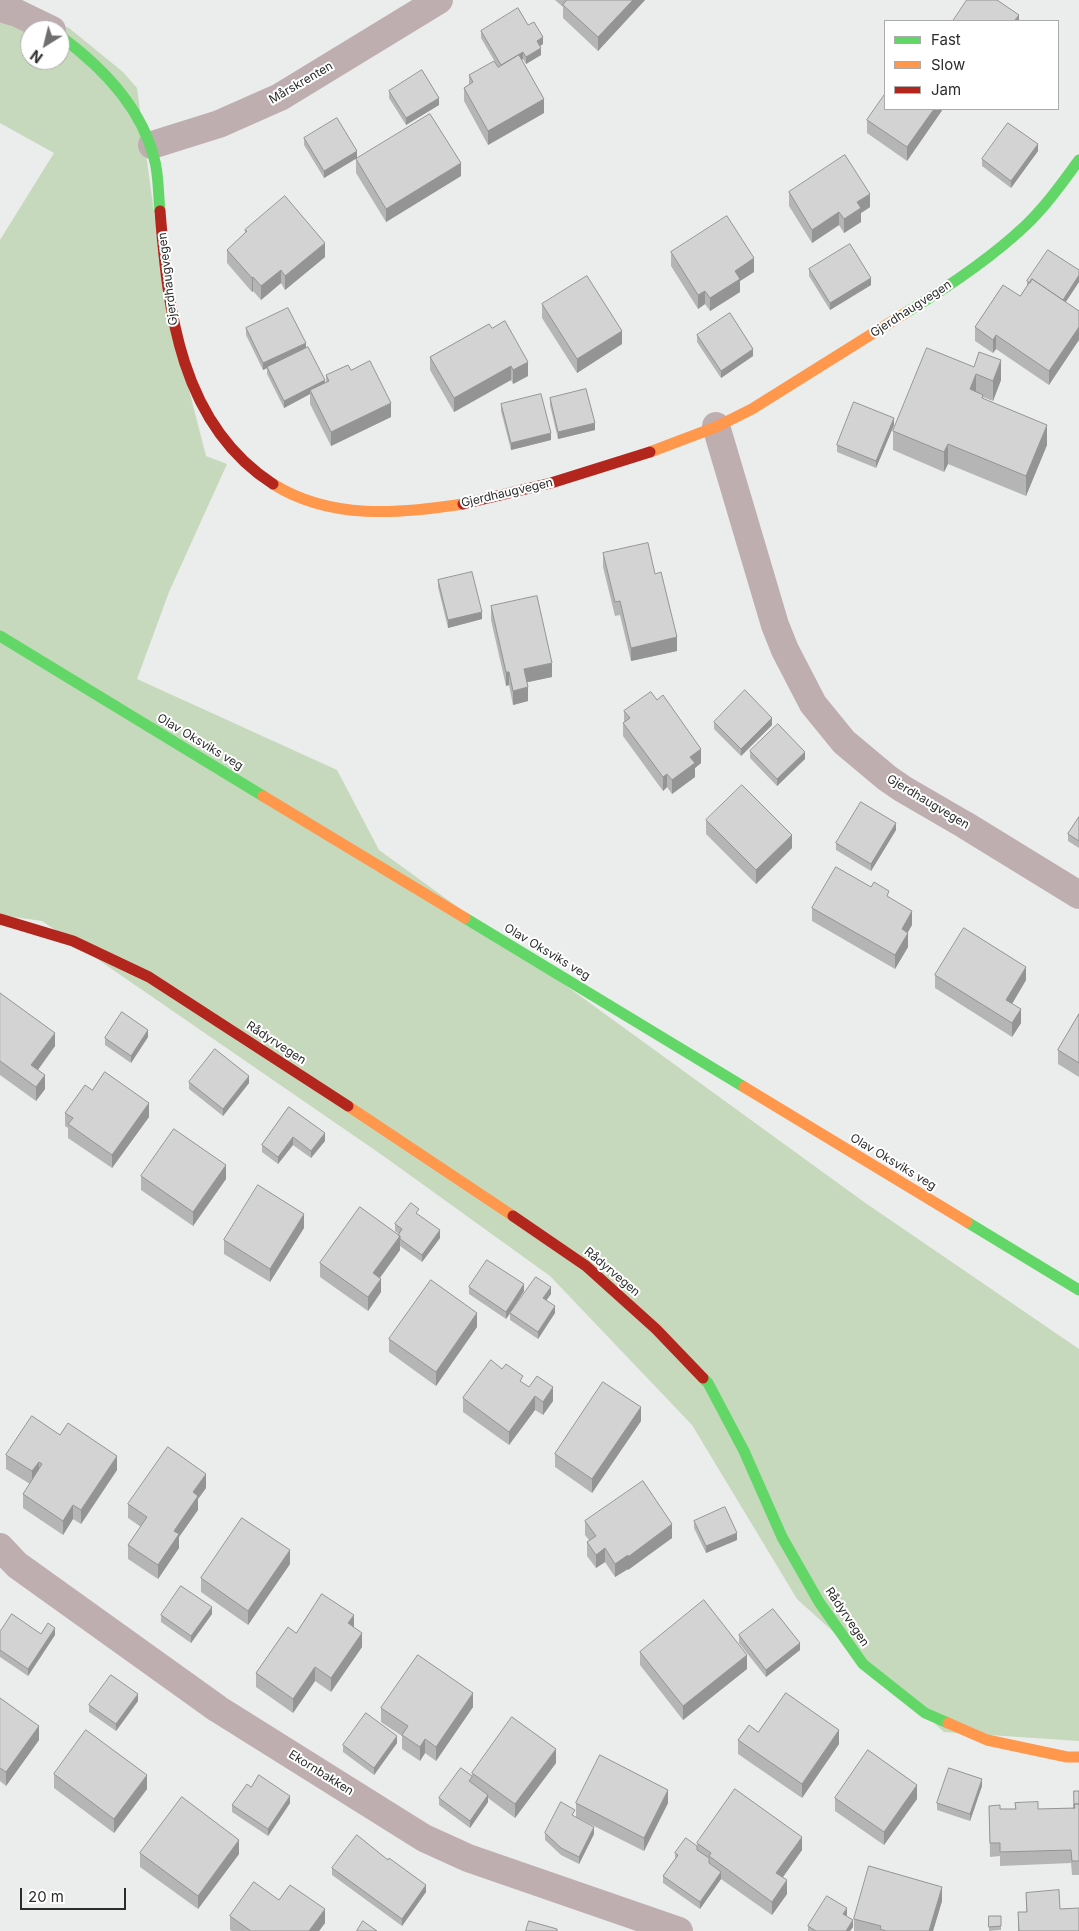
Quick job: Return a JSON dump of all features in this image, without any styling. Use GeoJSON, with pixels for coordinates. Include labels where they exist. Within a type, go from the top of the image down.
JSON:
{"type":"FeatureCollection","features":[{"type":"Feature","properties":{"kind":"street","name":"Mårskrenten"},"geometry":{"type":"LineString","coordinates":[[152,145],[218,124],[280,97],[439,0]]}},
{"type":"Feature","properties":{"kind":"street"},"geometry":{"type":"LineString","coordinates":[[0,8],[31,20]]}},
{"type":"Feature","properties":{"kind":"street","name":"Gjerdhaugvegen"},"geometry":{"type":"LineString","coordinates":[[70,42],[97,66],[118,90],[138,119],[152,145],[172,321],[186,370],[204,410],[237,455],[277,487],[302,499],[351,511],[425,510],[483,500],[566,479],[647,453],[716,426],[762,403],[904,314],[982,262],[1018,232],[1051,197],[1079,160]]}},
{"type":"Feature","properties":{"kind":"street","name":"Gjerdhaugvegen"},"geometry":{"type":"LineString","coordinates":[[716,426],[775,625],[785,650],[813,704],[844,742],[887,778],[1079,895]]}},
{"type":"Feature","properties":{"kind":"street","name":"Olav Oksviks veg"},"geometry":{"type":"LineString","coordinates":[[0,636],[1079,1290]]}},
{"type":"Feature","properties":{"kind":"street","name":"Rådyrvegen"},"geometry":{"type":"LineString","coordinates":[[0,919],[73,941],[149,977],[376,1123],[586,1266],[656,1329],[708,1382],[744,1451],[782,1537],[819,1602],[862,1664],[925,1713],[987,1740],[1067,1757],[1079,1757]]}},
{"type":"Feature","properties":{"kind":"street","name":"Ekornbakken"},"geometry":{"type":"LineString","coordinates":[[0,1547],[17,1565],[218,1709],[424,1838],[468,1858],[679,1931]]}},
{"type":"Feature","properties":{"kind":"green space"},"geometry":{"type":"Polygon","coordinates":[[[0,5],[45,20],[20,20],[20,70],[70,70],[70,29],[123,72],[137,88],[166,300],[206,456],[227,464],[169,592],[137,679],[337,770],[379,850],[864,1202],[1079,1349],[1079,1741],[944,1732],[797,1599],[692,1425],[550,1276],[382,1155],[42,921],[0,915],[0,240],[54,153],[0,123],[0,5]]]}},
{"type":"Feature","properties":{"kind":"building"},"geometry":{"type":"Polygon","coordinates":[[[567,0],[633,0],[598,37],[563,5],[567,0]]]}},
{"type":"Feature","properties":{"kind":"building"},"geometry":{"type":"Polygon","coordinates":[[[967,0],[997,0],[1019,15],[1015,20],[954,20],[967,0]]]}},
{"type":"Feature","properties":{"kind":"building"},"geometry":{"type":"Polygon","coordinates":[[[518,8],[528,25],[534,22],[543,37],[537,41],[541,48],[526,57],[523,52],[501,65],[481,31],[518,8]]]}},
{"type":"Feature","properties":{"kind":"building"},"geometry":{"type":"Polygon","coordinates":[[[519,55],[544,99],[488,131],[464,88],[473,82],[469,75],[494,61],[498,67],[519,55]]]}},
{"type":"Feature","properties":{"kind":"building"},"geometry":{"type":"Polygon","coordinates":[[[422,70],[439,98],[406,118],[389,91],[422,70]]]}},
{"type":"Feature","properties":{"kind":"building"},"geometry":{"type":"Polygon","coordinates":[[[884,95],[884,110],[933,110],[907,147],[867,120],[884,95]]]}},
{"type":"Feature","properties":{"kind":"building"},"geometry":{"type":"Polygon","coordinates":[[[430,114],[461,163],[386,209],[356,159],[430,114]]]}},
{"type":"Feature","properties":{"kind":"building"},"geometry":{"type":"Polygon","coordinates":[[[337,118],[357,151],[324,171],[304,138],[337,118]]]}},
{"type":"Feature","properties":{"kind":"building"},"geometry":{"type":"Polygon","coordinates":[[[1008,123],[1038,144],[1011,181],[982,159],[1008,123]]]}},
{"type":"Feature","properties":{"kind":"building"},"geometry":{"type":"Polygon","coordinates":[[[845,155],[870,194],[857,202],[861,208],[844,219],[839,212],[812,230],[789,192],[845,155]]]}},
{"type":"Feature","properties":{"kind":"building"},"geometry":{"type":"Polygon","coordinates":[[[285,196],[325,243],[285,276],[281,270],[261,286],[227,250],[247,231],[245,230],[285,196]]]}},
{"type":"Feature","properties":{"kind":"building"},"geometry":{"type":"Polygon","coordinates":[[[727,216],[754,258],[735,271],[740,279],[710,298],[705,291],[698,295],[671,252],[727,216]]]}},
{"type":"Feature","properties":{"kind":"building"},"geometry":{"type":"Polygon","coordinates":[[[850,244],[871,278],[830,303],[809,269],[850,244]]]}},
{"type":"Feature","properties":{"kind":"building"},"geometry":{"type":"Polygon","coordinates":[[[1048,250],[1079,270],[1079,275],[1063,300],[1032,279],[1030,283],[1027,281],[1048,250]]]}},
{"type":"Feature","properties":{"kind":"building"},"geometry":{"type":"Polygon","coordinates":[[[587,276],[622,331],[577,359],[542,304],[587,276]]]}},
{"type":"Feature","properties":{"kind":"building"},"geometry":{"type":"Polygon","coordinates":[[[1032,279],[1079,311],[1079,327],[1049,371],[996,335],[993,340],[975,327],[1003,285],[1020,296],[1032,279]]]}},
{"type":"Feature","properties":{"kind":"building"},"geometry":{"type":"Polygon","coordinates":[[[288,308],[306,343],[263,363],[246,328],[288,308]]]}},
{"type":"Feature","properties":{"kind":"building"},"geometry":{"type":"Polygon","coordinates":[[[730,313],[753,349],[721,371],[697,335],[730,313]]]}},
{"type":"Feature","properties":{"kind":"building"},"geometry":{"type":"Polygon","coordinates":[[[505,321],[528,362],[513,370],[511,366],[454,398],[430,357],[489,324],[492,328],[505,321]]]}},
{"type":"Feature","properties":{"kind":"building"},"geometry":{"type":"Polygon","coordinates":[[[308,347],[325,380],[284,401],[267,367],[308,347]]]}},
{"type":"Feature","properties":{"kind":"building"},"geometry":{"type":"Polygon","coordinates":[[[927,348],[974,367],[979,352],[1001,360],[993,381],[976,374],[970,389],[983,395],[982,398],[1047,425],[1026,476],[948,444],[944,452],[893,431],[927,348]]]}},
{"type":"Feature","properties":{"kind":"building"},"geometry":{"type":"Polygon","coordinates":[[[370,361],[391,403],[331,432],[310,390],[329,381],[326,375],[348,365],[351,370],[370,361]]]}},
{"type":"Feature","properties":{"kind":"building"},"geometry":{"type":"Polygon","coordinates":[[[586,389],[595,423],[558,432],[550,398],[586,389]]]}},
{"type":"Feature","properties":{"kind":"building"},"geometry":{"type":"Polygon","coordinates":[[[541,394],[551,433],[511,443],[501,404],[541,394]]]}},
{"type":"Feature","properties":{"kind":"building"},"geometry":{"type":"Polygon","coordinates":[[[854,402],[894,418],[876,461],[837,445],[854,402]]]}},
{"type":"Feature","properties":{"kind":"building"},"geometry":{"type":"Polygon","coordinates":[[[648,543],[655,574],[661,572],[677,637],[631,648],[620,601],[615,602],[603,553],[648,543]]]}},
{"type":"Feature","properties":{"kind":"building"},"geometry":{"type":"Polygon","coordinates":[[[472,572],[482,612],[448,620],[438,580],[472,572]]]}},
{"type":"Feature","properties":{"kind":"building"},"geometry":{"type":"Polygon","coordinates":[[[537,596],[552,663],[524,669],[528,687],[513,691],[509,672],[506,672],[491,606],[537,596]]]}},
{"type":"Feature","properties":{"kind":"building"},"geometry":{"type":"Polygon","coordinates":[[[745,690],[772,718],[741,749],[714,722],[745,690]]]}},
{"type":"Feature","properties":{"kind":"building"},"geometry":{"type":"Polygon","coordinates":[[[651,692],[657,700],[663,695],[701,749],[690,757],[695,763],[672,780],[667,774],[663,777],[623,723],[630,718],[624,711],[651,692]]]}},
{"type":"Feature","properties":{"kind":"building"},"geometry":{"type":"Polygon","coordinates":[[[778,724],[805,752],[777,779],[750,751],[778,724]]]}},
{"type":"Feature","properties":{"kind":"building"},"geometry":{"type":"Polygon","coordinates":[[[742,785],[792,835],[756,870],[706,820],[742,785]]]}},
{"type":"Feature","properties":{"kind":"building"},"geometry":{"type":"Polygon","coordinates":[[[861,802],[896,823],[871,864],[836,843],[861,802]]]}},
{"type":"Feature","properties":{"kind":"building"},"geometry":{"type":"Polygon","coordinates":[[[1079,817],[1079,841],[1068,834],[1079,817]]]}},
{"type":"Feature","properties":{"kind":"building"},"geometry":{"type":"Polygon","coordinates":[[[836,867],[871,887],[874,882],[889,891],[887,896],[912,911],[902,929],[908,933],[895,955],[812,908],[836,867]]]}},
{"type":"Feature","properties":{"kind":"building"},"geometry":{"type":"Polygon","coordinates":[[[964,928],[1026,967],[1006,1000],[1021,1009],[1012,1023],[935,975],[964,928]]]}},
{"type":"Feature","properties":{"kind":"building"},"geometry":{"type":"Polygon","coordinates":[[[0,993],[55,1033],[31,1065],[45,1075],[36,1087],[0,1061],[0,993]]]}},
{"type":"Feature","properties":{"kind":"building"},"geometry":{"type":"Polygon","coordinates":[[[122,1012],[148,1030],[131,1056],[105,1038],[122,1012]]]}},
{"type":"Feature","properties":{"kind":"building"},"geometry":{"type":"Polygon","coordinates":[[[1079,1014],[1079,1063],[1058,1050],[1079,1014]]]}},
{"type":"Feature","properties":{"kind":"building"},"geometry":{"type":"Polygon","coordinates":[[[215,1049],[249,1076],[223,1109],[189,1082],[215,1049]]]}},
{"type":"Feature","properties":{"kind":"building"},"geometry":{"type":"Polygon","coordinates":[[[105,1072],[149,1103],[112,1155],[68,1124],[73,1118],[65,1113],[85,1085],[92,1090],[105,1072]]]}},
{"type":"Feature","properties":{"kind":"building"},"geometry":{"type":"Polygon","coordinates":[[[289,1107],[325,1133],[311,1151],[293,1137],[278,1157],[262,1145],[289,1107]]]}},
{"type":"Feature","properties":{"kind":"building"},"geometry":{"type":"Polygon","coordinates":[[[174,1129],[226,1165],[193,1212],[141,1176],[174,1129]]]}},
{"type":"Feature","properties":{"kind":"building"},"geometry":{"type":"Polygon","coordinates":[[[258,1185],[304,1214],[270,1269],[224,1240],[258,1185]]]}},
{"type":"Feature","properties":{"kind":"building"},"geometry":{"type":"Polygon","coordinates":[[[411,1203],[419,1209],[416,1213],[440,1230],[422,1255],[400,1239],[398,1235],[402,1229],[395,1224],[411,1203]]]}},
{"type":"Feature","properties":{"kind":"building"},"geometry":{"type":"Polygon","coordinates":[[[360,1207],[400,1236],[373,1273],[381,1279],[368,1297],[320,1263],[360,1207]]]}},
{"type":"Feature","properties":{"kind":"building"},"geometry":{"type":"Polygon","coordinates":[[[487,1260],[524,1284],[506,1312],[469,1287],[487,1260]]]}},
{"type":"Feature","properties":{"kind":"building"},"geometry":{"type":"Polygon","coordinates":[[[536,1277],[551,1287],[543,1298],[555,1306],[538,1332],[510,1313],[536,1277]]]}},
{"type":"Feature","properties":{"kind":"building"},"geometry":{"type":"Polygon","coordinates":[[[431,1280],[477,1313],[436,1372],[389,1339],[431,1280]]]}},
{"type":"Feature","properties":{"kind":"building"},"geometry":{"type":"Polygon","coordinates":[[[491,1360],[502,1369],[506,1364],[523,1376],[520,1381],[529,1387],[537,1376],[553,1387],[543,1402],[535,1396],[509,1432],[463,1398],[491,1360]]]}},
{"type":"Feature","properties":{"kind":"building"},"geometry":{"type":"Polygon","coordinates":[[[603,1382],[641,1407],[592,1479],[555,1454],[603,1382]]]}},
{"type":"Feature","properties":{"kind":"building"},"geometry":{"type":"Polygon","coordinates":[[[32,1416],[60,1435],[68,1423],[117,1456],[81,1510],[73,1505],[63,1521],[23,1494],[42,1464],[39,1462],[32,1471],[6,1455],[32,1416]]]}},
{"type":"Feature","properties":{"kind":"building"},"geometry":{"type":"Polygon","coordinates":[[[168,1447],[206,1474],[193,1492],[198,1496],[174,1531],[179,1534],[158,1565],[128,1545],[147,1517],[128,1504],[168,1447]]]}},
{"type":"Feature","properties":{"kind":"building"},"geometry":{"type":"Polygon","coordinates":[[[643,1481],[672,1524],[628,1557],[628,1555],[615,1564],[605,1548],[596,1555],[587,1542],[596,1536],[585,1521],[643,1481]]]}},
{"type":"Feature","properties":{"kind":"building"},"geometry":{"type":"Polygon","coordinates":[[[725,1507],[737,1533],[706,1546],[694,1521],[725,1507]]]}},
{"type":"Feature","properties":{"kind":"building"},"geometry":{"type":"Polygon","coordinates":[[[242,1518],[290,1550],[248,1611],[201,1578],[242,1518]]]}},
{"type":"Feature","properties":{"kind":"building"},"geometry":{"type":"Polygon","coordinates":[[[181,1586],[212,1607],[191,1636],[161,1615],[181,1586]]]}},
{"type":"Feature","properties":{"kind":"building"},"geometry":{"type":"Polygon","coordinates":[[[322,1594],[354,1615],[348,1623],[362,1633],[331,1678],[315,1667],[293,1699],[256,1673],[288,1627],[296,1633],[322,1594]]]}},
{"type":"Feature","properties":{"kind":"building"},"geometry":{"type":"Polygon","coordinates":[[[704,1600],[747,1655],[683,1706],[640,1652],[704,1600]]]}},
{"type":"Feature","properties":{"kind":"building"},"geometry":{"type":"Polygon","coordinates":[[[773,1609],[800,1643],[766,1670],[739,1635],[773,1609]]]}},
{"type":"Feature","properties":{"kind":"building"},"geometry":{"type":"Polygon","coordinates":[[[12,1614],[41,1634],[48,1623],[55,1628],[28,1669],[0,1650],[0,1632],[12,1614]]]}},
{"type":"Feature","properties":{"kind":"building"},"geometry":{"type":"Polygon","coordinates":[[[418,1655],[473,1693],[436,1747],[425,1739],[420,1747],[402,1735],[408,1726],[381,1708],[418,1655]]]}},
{"type":"Feature","properties":{"kind":"building"},"geometry":{"type":"Polygon","coordinates":[[[111,1675],[138,1694],[116,1724],[89,1705],[111,1675]]]}},
{"type":"Feature","properties":{"kind":"building"},"geometry":{"type":"Polygon","coordinates":[[[786,1693],[839,1730],[802,1784],[738,1740],[749,1725],[758,1732],[786,1693]]]}},
{"type":"Feature","properties":{"kind":"building"},"geometry":{"type":"Polygon","coordinates":[[[0,1698],[39,1726],[6,1772],[0,1768],[0,1698]]]}},
{"type":"Feature","properties":{"kind":"building"},"geometry":{"type":"Polygon","coordinates":[[[366,1713],[397,1736],[374,1768],[343,1745],[366,1713]]]}},
{"type":"Feature","properties":{"kind":"building"},"geometry":{"type":"Polygon","coordinates":[[[512,1717],[556,1749],[515,1804],[472,1773],[512,1717]]]}},
{"type":"Feature","properties":{"kind":"building"},"geometry":{"type":"Polygon","coordinates":[[[86,1730],[147,1775],[114,1819],[54,1774],[86,1730]]]}},
{"type":"Feature","properties":{"kind":"building"},"geometry":{"type":"Polygon","coordinates":[[[868,1750],[917,1785],[884,1832],[835,1798],[868,1750]]]}},
{"type":"Feature","properties":{"kind":"building"},"geometry":{"type":"Polygon","coordinates":[[[600,1755],[668,1790],[644,1838],[576,1803],[600,1755]]]}},
{"type":"Feature","properties":{"kind":"building"},"geometry":{"type":"Polygon","coordinates":[[[461,1768],[472,1776],[469,1781],[488,1795],[470,1821],[439,1798],[461,1768]]]}},
{"type":"Feature","properties":{"kind":"building"},"geometry":{"type":"Polygon","coordinates":[[[949,1768],[982,1779],[970,1814],[937,1803],[949,1768]]]}},
{"type":"Feature","properties":{"kind":"building"},"geometry":{"type":"Polygon","coordinates":[[[259,1775],[290,1796],[268,1829],[232,1805],[247,1784],[251,1787],[259,1775]]]}},
{"type":"Feature","properties":{"kind":"building"},"geometry":{"type":"Polygon","coordinates":[[[735,1789],[802,1837],[776,1873],[787,1880],[772,1902],[709,1856],[711,1853],[697,1843],[735,1789]]]}},
{"type":"Feature","properties":{"kind":"building"},"geometry":{"type":"Polygon","coordinates":[[[1074,1791],[1079,1791],[1079,1804],[1074,1804],[1074,1791]]]}},
{"type":"Feature","properties":{"kind":"building"},"geometry":{"type":"Polygon","coordinates":[[[182,1797],[239,1840],[198,1896],[140,1853],[182,1797]]]}},
{"type":"Feature","properties":{"kind":"building"},"geometry":{"type":"Polygon","coordinates":[[[561,1802],[575,1810],[572,1815],[594,1827],[579,1857],[561,1848],[545,1833],[561,1802]]]}},
{"type":"Feature","properties":{"kind":"building"},"geometry":{"type":"Polygon","coordinates":[[[1038,1802],[1038,1809],[1075,1808],[1074,1804],[1079,1804],[1079,1861],[1072,1861],[1071,1850],[1000,1852],[1000,1843],[990,1843],[989,1806],[1000,1805],[1000,1809],[1016,1809],[1015,1803],[1038,1802]]]}},
{"type":"Feature","properties":{"kind":"building"},"geometry":{"type":"Polygon","coordinates":[[[357,1835],[388,1860],[389,1858],[426,1885],[402,1919],[332,1868],[357,1835]]]}},
{"type":"Feature","properties":{"kind":"building"},"geometry":{"type":"Polygon","coordinates":[[[686,1838],[697,1846],[697,1850],[709,1858],[709,1863],[721,1872],[700,1902],[663,1876],[678,1855],[675,1853],[686,1838]]]}},
{"type":"Feature","properties":{"kind":"building"},"geometry":{"type":"Polygon","coordinates":[[[869,1866],[942,1887],[929,1931],[886,1931],[880,1929],[881,1926],[854,1919],[869,1866]]]}},
{"type":"Feature","properties":{"kind":"building"},"geometry":{"type":"Polygon","coordinates":[[[254,1882],[279,1900],[290,1885],[325,1909],[309,1931],[251,1931],[230,1916],[254,1882]]]}},
{"type":"Feature","properties":{"kind":"building"},"geometry":{"type":"Polygon","coordinates":[[[1059,1890],[1060,1909],[1079,1908],[1079,1931],[1019,1931],[1018,1912],[1027,1912],[1026,1893],[1059,1890]]]}},
{"type":"Feature","properties":{"kind":"building"},"geometry":{"type":"Polygon","coordinates":[[[827,1896],[847,1908],[843,1914],[853,1920],[846,1931],[816,1931],[808,1926],[827,1896]]]}},
{"type":"Feature","properties":{"kind":"building"},"geometry":{"type":"Polygon","coordinates":[[[989,1916],[1001,1916],[1001,1926],[989,1927],[989,1916]]]}},
{"type":"Feature","properties":{"kind":"building"},"geometry":{"type":"Polygon","coordinates":[[[363,1921],[377,1931],[357,1931],[363,1921]]]}},
{"type":"Feature","properties":{"kind":"building"},"geometry":{"type":"Polygon","coordinates":[[[529,1921],[557,1929],[557,1931],[526,1931],[529,1921]]]}},
{"type":"Feature","properties":{"kind":"traffic: fast"},"geometry":{"type":"LineString","coordinates":[[70,44],[118,89],[140,122],[156,164],[160,211]]}},
{"type":"Feature","properties":{"kind":"traffic: fast"},"geometry":{"type":"LineString","coordinates":[[907,312],[968,272],[1012,238],[1054,194],[1079,160]]}},
{"type":"Feature","properties":{"kind":"traffic: fast"},"geometry":{"type":"LineString","coordinates":[[0,636],[263,796]]}},
{"type":"Feature","properties":{"kind":"traffic: fast"},"geometry":{"type":"LineString","coordinates":[[465,918],[744,1087]]}},
{"type":"Feature","properties":{"kind":"traffic: fast"},"geometry":{"type":"LineString","coordinates":[[967,1222],[1079,1290]]}},
{"type":"Feature","properties":{"kind":"traffic: fast"},"geometry":{"type":"LineString","coordinates":[[703,1378],[708,1383],[744,1451],[782,1537],[819,1602],[863,1664],[925,1713],[948,1723]]}},
{"type":"Feature","properties":{"kind":"traffic: slow"},"geometry":{"type":"LineString","coordinates":[[650,452],[716,427],[752,409],[907,312]]}},
{"type":"Feature","properties":{"kind":"traffic: slow"},"geometry":{"type":"LineString","coordinates":[[273,484],[295,496],[341,509],[390,512],[463,504]]}},
{"type":"Feature","properties":{"kind":"traffic: slow"},"geometry":{"type":"LineString","coordinates":[[263,796],[465,918]]}},
{"type":"Feature","properties":{"kind":"traffic: slow"},"geometry":{"type":"LineString","coordinates":[[744,1087],[967,1222]]}},
{"type":"Feature","properties":{"kind":"traffic: slow"},"geometry":{"type":"LineString","coordinates":[[348,1106],[513,1216]]}},
{"type":"Feature","properties":{"kind":"traffic: slow"},"geometry":{"type":"LineString","coordinates":[[948,1723],[987,1740],[1067,1757],[1079,1757]]}},
{"type":"Feature","properties":{"kind":"traffic: jam"},"geometry":{"type":"LineString","coordinates":[[160,211],[163,249],[175,326],[198,398],[217,430],[242,459],[273,484]]}},
{"type":"Feature","properties":{"kind":"traffic: jam"},"geometry":{"type":"LineString","coordinates":[[463,504],[551,483],[650,452]]}},
{"type":"Feature","properties":{"kind":"traffic: jam"},"geometry":{"type":"LineString","coordinates":[[0,919],[73,941],[149,977],[348,1106]]}},
{"type":"Feature","properties":{"kind":"traffic: jam"},"geometry":{"type":"LineString","coordinates":[[513,1216],[586,1266],[656,1329],[703,1378]]}}]}
